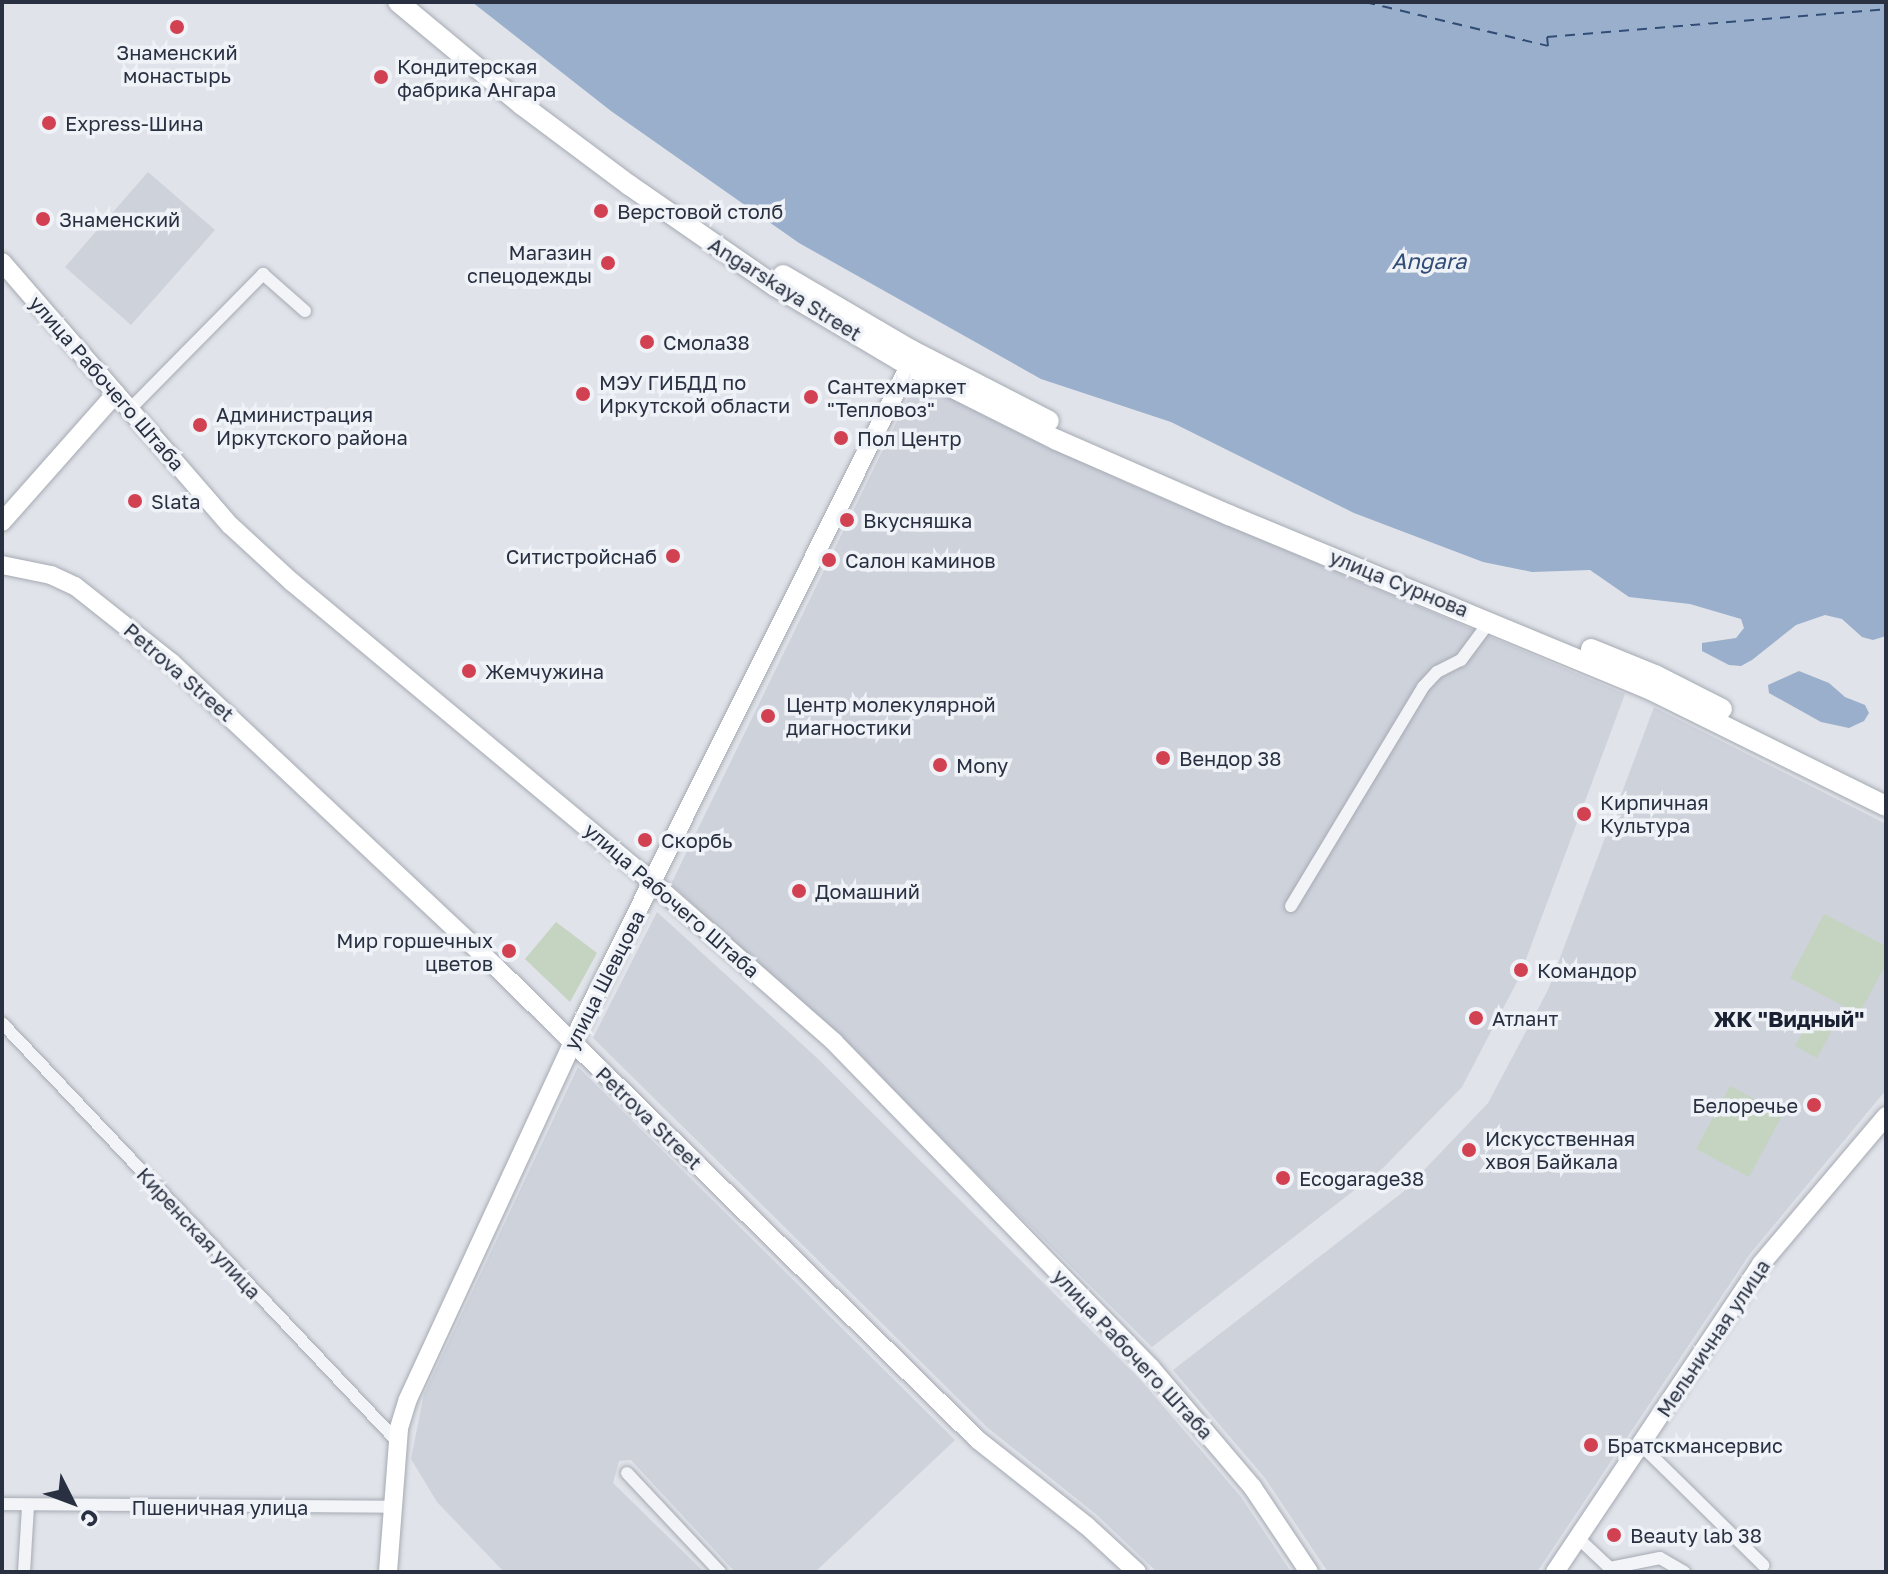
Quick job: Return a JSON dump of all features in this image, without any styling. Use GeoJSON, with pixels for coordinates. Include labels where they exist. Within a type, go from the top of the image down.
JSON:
{"type":"FeatureCollection","features":[{"type":"Feature","properties":{"kind":"main road","name":"Angarskaya Street"},"geometry":{"type":"LineString","coordinates":[[398,2],[522,105],[629,185],[775,286],[910,358]]}},
{"type":"Feature","properties":{"kind":"main road"},"geometry":{"type":"LineString","coordinates":[[419,2],[528,95],[692,216],[910,358]]}},
{"type":"Feature","properties":{"kind":"main road","name":"улица Рабочего Штаба"},"geometry":{"type":"LineString","coordinates":[[2,262],[231,526],[282,573],[653,883],[834,1042],[1151,1368],[1253,1488],[1309,1572]]}},
{"type":"Feature","properties":{"kind":"main road","name":"улица Сурнова"},"geometry":{"type":"LineString","coordinates":[[910,358],[1048,435],[1184,496],[1660,693],[1886,806]]}},
{"type":"Feature","properties":{"kind":"main road","name":"улица Сурнова"},"geometry":{"type":"LineString","coordinates":[[910,358],[1197,488],[1655,675],[1886,792]]}},
{"type":"Feature","properties":{"kind":"main road","name":"улица Шевцова"},"geometry":{"type":"LineString","coordinates":[[388,1572],[398,1442],[408,1399],[572,1042],[910,358]]}},
{"type":"Feature","properties":{"kind":"main road"},"geometry":{"type":"LineString","coordinates":[[2,522],[116,393]]}},
{"type":"Feature","properties":{"kind":"main road","name":"Petrova Street"},"geometry":{"type":"LineString","coordinates":[[2,565],[51,575],[75,586],[172,663],[572,1042],[978,1440],[1087,1526],[1137,1572]]}},
{"type":"Feature","properties":{"kind":"main road","name":"Мельничная улица"},"geometry":{"type":"LineString","coordinates":[[1555,1572],[1761,1264],[1886,1116]]}},
{"type":"Feature","properties":{"kind":"street"},"geometry":{"type":"LineString","coordinates":[[130,409],[263,274],[305,311]]}},
{"type":"Feature","properties":{"kind":"street"},"geometry":{"type":"LineString","coordinates":[[1291,906],[1423,687],[1437,672],[1461,660],[1490,621]]}},
{"type":"Feature","properties":{"kind":"street","name":"Киренская улица"},"geometry":{"type":"LineString","coordinates":[[2,1023],[398,1442]]}},
{"type":"Feature","properties":{"kind":"street"},"geometry":{"type":"LineString","coordinates":[[1640,1444],[1763,1565]]}},
{"type":"Feature","properties":{"kind":"street"},"geometry":{"type":"LineString","coordinates":[[627,1473],[720,1572]]}},
{"type":"Feature","properties":{"kind":"street","name":"Пшеничная улица"},"geometry":{"type":"LineString","coordinates":[[2,1504],[28,1507],[391,1507]]}},
{"type":"Feature","properties":{"kind":"street"},"geometry":{"type":"LineString","coordinates":[[24,1572],[28,1507]]}},
{"type":"Feature","properties":{"kind":"street"},"geometry":{"type":"LineString","coordinates":[[1578,1538],[1610,1568],[1660,1558],[1684,1572]]}},
{"type":"Feature","properties":{"kind":"shaded area"},"geometry":{"type":"Polygon","coordinates":[[[148,172],[215,230],[131,325],[65,267],[148,172]]]}},
{"type":"Feature","properties":{"kind":"shaded area"},"geometry":{"type":"Polygon","coordinates":[[[917,380],[1125,482],[1625,694],[1519,978],[1462,1087],[1383,1168],[1152,1347],[837,1035],[671,884],[917,380]]]}},
{"type":"Feature","properties":{"kind":"shaded area"},"geometry":{"type":"Polygon","coordinates":[[[1654,707],[1886,824],[1886,1090],[1749,1255],[1537,1572],[1328,1572],[1265,1478],[1173,1370],[1403,1192],[1488,1103],[1548,990],[1654,707]]]}},
{"type":"Feature","properties":{"kind":"shaded area"},"geometry":{"type":"Polygon","coordinates":[[[657,912],[816,1057],[1139,1378],[1241,1497],[1291,1572],[1157,1572],[1097,1515],[988,1428],[593,1038],[657,912]]]}},
{"type":"Feature","properties":{"kind":"shaded area"},"geometry":{"type":"Polygon","coordinates":[[[578,1067],[955,1440],[815,1572],[735,1572],[631,1460],[619,1461],[613,1483],[704,1572],[504,1572],[437,1502],[411,1459],[424,1394],[578,1067]]]}},
{"type":"Feature","properties":{"kind":"green space"},"geometry":{"type":"Polygon","coordinates":[[[1824,914],[1886,946],[1886,964],[1859,1014],[1790,978],[1824,914]]]}},
{"type":"Feature","properties":{"kind":"green space"},"geometry":{"type":"Polygon","coordinates":[[[556,922],[597,953],[570,1002],[525,959],[556,922]]]}},
{"type":"Feature","properties":{"kind":"green space"},"geometry":{"type":"Polygon","coordinates":[[[1815,1009],[1837,1021],[1817,1058],[1795,1046],[1815,1009]]]}},
{"type":"Feature","properties":{"kind":"green space"},"geometry":{"type":"Polygon","coordinates":[[[1730,1086],[1783,1114],[1749,1177],[1696,1149],[1730,1086]]]}},
{"type":"Feature","properties":{"kind":"water","name":"Angara"},"geometry":{"type":"Polygon","coordinates":[[[472,2],[1886,2],[1886,636],[1873,640],[1862,637],[1842,619],[1825,615],[1796,625],[1741,666],[1729,665],[1702,651],[1702,643],[1736,638],[1744,628],[1741,619],[1690,604],[1629,597],[1590,570],[1532,572],[1483,562],[1354,513],[1171,422],[1041,379],[799,243],[611,111],[472,2]]]}},
{"type":"Feature","properties":{"kind":"water"},"geometry":{"type":"Polygon","coordinates":[[[1799,671],[1829,683],[1845,697],[1865,705],[1869,713],[1864,721],[1849,728],[1821,722],[1769,693],[1768,685],[1799,671]]]}},
{"type":"Feature","properties":{"kind":"ferry route"},"geometry":{"type":"LineString","coordinates":[[1365,2],[1548,46],[1547,37],[1886,9]]}},
{"type":"Feature","properties":{"kind":"place","name":"Знаменский монастырь"},"geometry":{"type":"Point","coordinates":[177,27]}},
{"type":"Feature","properties":{"kind":"place","name":"Кондитерская фабрика Ангара"},"geometry":{"type":"Point","coordinates":[381,77]}},
{"type":"Feature","properties":{"kind":"place","name":"Express-Шина"},"geometry":{"type":"Point","coordinates":[49,123]}},
{"type":"Feature","properties":{"kind":"place","name":"Верстовой столб"},"geometry":{"type":"Point","coordinates":[601,211]}},
{"type":"Feature","properties":{"kind":"place","name":"Знаменский"},"geometry":{"type":"Point","coordinates":[43,219]}},
{"type":"Feature","properties":{"kind":"place","name":"Магазин спецодежды"},"geometry":{"type":"Point","coordinates":[608,263]}},
{"type":"Feature","properties":{"kind":"place","name":"Смола38"},"geometry":{"type":"Point","coordinates":[647,342]}},
{"type":"Feature","properties":{"kind":"place","name":"МЭУ ГИБДД по Иркутской области"},"geometry":{"type":"Point","coordinates":[583,394]}},
{"type":"Feature","properties":{"kind":"place","name":"Сантехмаркет \"Тепловоз\""},"geometry":{"type":"Point","coordinates":[811,397]}},
{"type":"Feature","properties":{"kind":"place","name":"Администрация Иркутского района"},"geometry":{"type":"Point","coordinates":[200,425]}},
{"type":"Feature","properties":{"kind":"place","name":"Пол Центр"},"geometry":{"type":"Point","coordinates":[841,438]}},
{"type":"Feature","properties":{"kind":"place","name":"Slata"},"geometry":{"type":"Point","coordinates":[135,501]}},
{"type":"Feature","properties":{"kind":"place","name":"Вкусняшка"},"geometry":{"type":"Point","coordinates":[847,520]}},
{"type":"Feature","properties":{"kind":"place","name":"Ситистройснаб"},"geometry":{"type":"Point","coordinates":[673,556]}},
{"type":"Feature","properties":{"kind":"place","name":"Салон каминов"},"geometry":{"type":"Point","coordinates":[829,560]}},
{"type":"Feature","properties":{"kind":"place","name":"Жемчужина"},"geometry":{"type":"Point","coordinates":[469,671]}},
{"type":"Feature","properties":{"kind":"place","name":"Центр молекулярной диагностики"},"geometry":{"type":"Point","coordinates":[768,716]}},
{"type":"Feature","properties":{"kind":"place","name":"Вендор 38"},"geometry":{"type":"Point","coordinates":[1163,758]}},
{"type":"Feature","properties":{"kind":"place","name":"Mony"},"geometry":{"type":"Point","coordinates":[940,765]}},
{"type":"Feature","properties":{"kind":"place","name":"Кирпичная Культура"},"geometry":{"type":"Point","coordinates":[1584,814]}},
{"type":"Feature","properties":{"kind":"place","name":"Скорбь"},"geometry":{"type":"Point","coordinates":[645,840]}},
{"type":"Feature","properties":{"kind":"place","name":"Домашний"},"geometry":{"type":"Point","coordinates":[799,891]}},
{"type":"Feature","properties":{"kind":"place","name":"Мир горшечных цветов"},"geometry":{"type":"Point","coordinates":[509,951]}},
{"type":"Feature","properties":{"kind":"place","name":"Командор"},"geometry":{"type":"Point","coordinates":[1521,970]}},
{"type":"Feature","properties":{"kind":"place","name":"Атлант"},"geometry":{"type":"Point","coordinates":[1476,1018]}},
{"type":"Feature","properties":{"kind":"place","name":"Белоречье"},"geometry":{"type":"Point","coordinates":[1814,1105]}},
{"type":"Feature","properties":{"kind":"place","name":"Искусственная хвоя Байкала"},"geometry":{"type":"Point","coordinates":[1469,1150]}},
{"type":"Feature","properties":{"kind":"place","name":"Ecogarage38"},"geometry":{"type":"Point","coordinates":[1283,1178]}},
{"type":"Feature","properties":{"kind":"place","name":"Братскмансервис"},"geometry":{"type":"Point","coordinates":[1591,1445]}},
{"type":"Feature","properties":{"kind":"place","name":"Beauty lab 38"},"geometry":{"type":"Point","coordinates":[1614,1535]}},
{"type":"Feature","properties":{"kind":"district","name":"ЖК \"Видный\""},"geometry":{"type":"Point","coordinates":[1789,1019]}}]}
